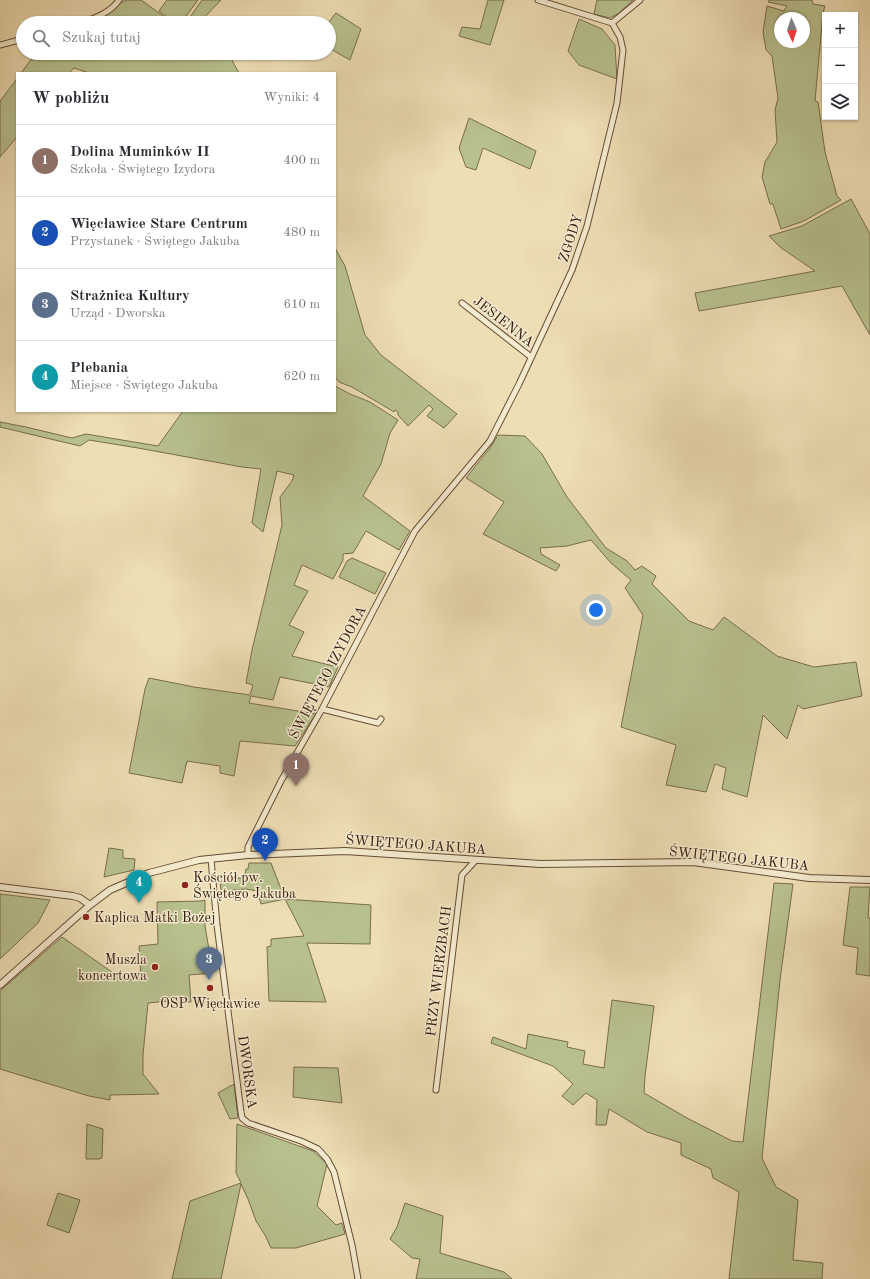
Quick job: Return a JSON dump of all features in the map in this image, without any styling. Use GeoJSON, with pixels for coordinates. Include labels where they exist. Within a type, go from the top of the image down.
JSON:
{"type":"FeatureCollection","features":[{"type":"Feature","properties":{"kind":"street"},"geometry":{"type":"LineString","coordinates":[[101,16],[119,0]]}},
{"type":"Feature","properties":{"kind":"street"},"geometry":{"type":"LineString","coordinates":[[538,0],[612,23],[640,0]]}},
{"type":"Feature","properties":{"kind":"street","name":"ZGODY"},"geometry":{"type":"LineString","coordinates":[[436,506],[490,441],[572,270],[593,204],[617,103],[624,50],[620,37],[612,23]]}},
{"type":"Feature","properties":{"kind":"street"},"geometry":{"type":"LineString","coordinates":[[0,45],[16,41]]}},
{"type":"Feature","properties":{"kind":"street","name":"JESIENNA"},"geometry":{"type":"LineString","coordinates":[[462,303],[531,358]]}},
{"type":"Feature","properties":{"kind":"street","name":"ŚWIĘTEGO IZYDORA"},"geometry":{"type":"LineString","coordinates":[[248,855],[248,847],[281,781],[322,709],[415,531],[436,506]]}},
{"type":"Feature","properties":{"kind":"street"},"geometry":{"type":"LineString","coordinates":[[322,709],[378,723],[381,719]]}},
{"type":"Feature","properties":{"kind":"street","name":"ŚWIĘTEGO JAKUBA"},"geometry":{"type":"LineString","coordinates":[[0,985],[90,904],[110,890],[149,873],[198,860],[248,855],[345,851],[540,864],[578,865],[646,862],[693,862],[802,877],[870,880]]}},
{"type":"Feature","properties":{"kind":"street","name":"DWORSKA"},"geometry":{"type":"LineString","coordinates":[[211,859],[217,926],[242,1118],[248,1122],[301,1141],[318,1149],[327,1159],[334,1172],[358,1279]]}},
{"type":"Feature","properties":{"kind":"street","name":"PRZY WIERZBACH"},"geometry":{"type":"LineString","coordinates":[[436,1090],[462,875],[476,860]]}},
{"type":"Feature","properties":{"kind":"street"},"geometry":{"type":"LineString","coordinates":[[0,887],[73,896],[90,904]]}},
{"type":"Feature","properties":{"kind":"green space"},"geometry":{"type":"Polygon","coordinates":[[[126,0],[141,0],[163,16],[103,16],[126,0]]]}},
{"type":"Feature","properties":{"kind":"green space"},"geometry":{"type":"Polygon","coordinates":[[[167,0],[198,0],[186,16],[166,16],[159,11],[167,0]]]}},
{"type":"Feature","properties":{"kind":"green space"},"geometry":{"type":"Polygon","coordinates":[[[202,0],[221,0],[206,16],[191,16],[202,0]]]}},
{"type":"Feature","properties":{"kind":"green space"},"geometry":{"type":"Polygon","coordinates":[[[488,0],[504,0],[490,45],[459,36],[462,27],[480,29],[488,0]]]}},
{"type":"Feature","properties":{"kind":"green space"},"geometry":{"type":"Polygon","coordinates":[[[597,0],[633,0],[619,13],[610,18],[594,14],[597,0]]]}},
{"type":"Feature","properties":{"kind":"green space"},"geometry":{"type":"Polygon","coordinates":[[[769,0],[812,0],[813,4],[825,6],[822,12],[815,101],[818,102],[825,152],[837,196],[841,200],[804,221],[781,229],[773,204],[770,204],[762,177],[765,162],[777,142],[775,110],[778,98],[772,56],[766,50],[763,32],[767,6],[784,11],[787,6],[768,2],[769,0]]]}},
{"type":"Feature","properties":{"kind":"green space"},"geometry":{"type":"Polygon","coordinates":[[[336,13],[361,29],[350,60],[336,52],[336,16],[334,16],[336,13]]]}},
{"type":"Feature","properties":{"kind":"green space"},"geometry":{"type":"Polygon","coordinates":[[[579,19],[602,29],[615,45],[617,79],[579,65],[568,51],[579,19]]]}},
{"type":"Feature","properties":{"kind":"green space"},"geometry":{"type":"Polygon","coordinates":[[[31,60],[232,60],[238,72],[86,72],[74,68],[70,72],[22,72],[31,60]]]}},
{"type":"Feature","properties":{"kind":"green space"},"geometry":{"type":"Polygon","coordinates":[[[16,80],[16,138],[0,157],[0,101],[16,80]]]}},
{"type":"Feature","properties":{"kind":"green space"},"geometry":{"type":"Polygon","coordinates":[[[469,118],[536,151],[530,169],[483,148],[476,170],[466,167],[459,148],[469,118]]]}},
{"type":"Feature","properties":{"kind":"green space"},"geometry":{"type":"Polygon","coordinates":[[[851,199],[870,234],[870,335],[842,286],[699,311],[695,293],[815,271],[780,247],[769,236],[802,226],[851,199]]]}},
{"type":"Feature","properties":{"kind":"green space"},"geometry":{"type":"Polygon","coordinates":[[[336,250],[345,266],[365,335],[381,355],[457,414],[444,428],[427,416],[433,409],[429,405],[408,426],[395,410],[394,412],[352,387],[339,382],[336,378],[336,250]]]}},
{"type":"Feature","properties":{"kind":"green space"},"geometry":{"type":"Polygon","coordinates":[[[336,387],[370,402],[398,420],[390,433],[381,464],[363,496],[410,531],[399,550],[366,531],[353,553],[343,554],[343,560],[333,579],[302,565],[294,585],[308,591],[289,625],[304,632],[292,656],[338,667],[329,687],[280,677],[273,700],[251,696],[249,703],[316,714],[295,746],[240,741],[234,776],[220,773],[220,766],[187,761],[182,783],[129,773],[145,689],[149,678],[194,687],[250,695],[253,685],[246,683],[252,650],[282,525],[280,497],[292,481],[294,475],[277,471],[263,532],[252,523],[261,469],[89,440],[80,446],[0,427],[0,422],[72,438],[86,434],[158,446],[182,412],[336,412],[336,387]]]}},
{"type":"Feature","properties":{"kind":"green space"},"geometry":{"type":"Polygon","coordinates":[[[498,435],[525,436],[542,454],[567,497],[606,548],[627,561],[635,570],[642,566],[656,576],[652,584],[689,621],[713,630],[724,617],[777,656],[814,667],[856,662],[862,696],[803,709],[798,705],[787,739],[763,715],[747,797],[722,789],[726,768],[715,764],[706,792],[666,785],[676,745],[621,727],[643,615],[625,588],[631,580],[611,563],[591,540],[567,546],[540,548],[541,554],[560,565],[556,571],[483,534],[504,502],[466,478],[490,448],[498,435]]]}},
{"type":"Feature","properties":{"kind":"green space"},"geometry":{"type":"Polygon","coordinates":[[[352,558],[386,573],[375,594],[339,577],[347,561],[352,558]]]}},
{"type":"Feature","properties":{"kind":"green space"},"geometry":{"type":"Polygon","coordinates":[[[109,848],[123,850],[123,858],[135,859],[134,870],[104,877],[109,848]]]}},
{"type":"Feature","properties":{"kind":"green space"},"geometry":{"type":"Polygon","coordinates":[[[249,863],[271,863],[285,899],[261,904],[257,891],[246,889],[221,891],[220,878],[244,878],[249,863]]]}},
{"type":"Feature","properties":{"kind":"green space"},"geometry":{"type":"Polygon","coordinates":[[[774,883],[793,884],[780,980],[762,1158],[776,1187],[798,1200],[793,1260],[823,1263],[822,1279],[729,1279],[739,1192],[713,1178],[711,1169],[681,1155],[681,1143],[647,1132],[609,1109],[606,1125],[596,1125],[597,1100],[586,1093],[573,1105],[562,1096],[573,1084],[553,1066],[491,1043],[493,1037],[526,1049],[528,1034],[568,1042],[567,1047],[585,1051],[583,1064],[604,1068],[612,1000],[654,1006],[644,1093],[687,1118],[732,1141],[743,1142],[774,883]]]}},
{"type":"Feature","properties":{"kind":"green space"},"geometry":{"type":"Polygon","coordinates":[[[850,887],[870,887],[868,918],[870,918],[870,976],[856,974],[858,948],[843,945],[850,887]]]}},
{"type":"Feature","properties":{"kind":"green space"},"geometry":{"type":"Polygon","coordinates":[[[0,894],[50,900],[38,923],[0,959],[0,894]]]}},
{"type":"Feature","properties":{"kind":"green space"},"geometry":{"type":"Polygon","coordinates":[[[285,899],[371,905],[370,944],[307,943],[326,1002],[269,1001],[267,947],[271,946],[271,939],[304,936],[285,899]]]}},
{"type":"Feature","properties":{"kind":"green space"},"geometry":{"type":"Polygon","coordinates":[[[205,900],[205,926],[213,973],[189,975],[191,1002],[170,1003],[168,1001],[148,1003],[143,1055],[143,1074],[159,1094],[110,1095],[110,1100],[89,1096],[0,1069],[0,991],[62,937],[124,980],[141,978],[139,946],[158,944],[157,902],[205,900]]]}},
{"type":"Feature","properties":{"kind":"green space"},"geometry":{"type":"Polygon","coordinates":[[[294,1067],[338,1068],[342,1103],[293,1097],[294,1067]]]}},
{"type":"Feature","properties":{"kind":"green space"},"geometry":{"type":"Polygon","coordinates":[[[234,1084],[238,1118],[230,1119],[218,1093],[234,1084]]]}},
{"type":"Feature","properties":{"kind":"green space"},"geometry":{"type":"Polygon","coordinates":[[[87,1124],[103,1129],[102,1158],[86,1159],[87,1124]]]}},
{"type":"Feature","properties":{"kind":"green space"},"geometry":{"type":"Polygon","coordinates":[[[237,1124],[313,1151],[327,1164],[317,1206],[336,1225],[342,1223],[345,1234],[296,1248],[271,1248],[256,1221],[241,1184],[221,1279],[172,1279],[190,1201],[241,1183],[236,1173],[237,1124]]]}},
{"type":"Feature","properties":{"kind":"green space"},"geometry":{"type":"Polygon","coordinates":[[[58,1193],[80,1200],[69,1233],[47,1225],[58,1193]]]}},
{"type":"Feature","properties":{"kind":"green space"},"geometry":{"type":"Polygon","coordinates":[[[405,1203],[443,1216],[440,1253],[504,1272],[512,1279],[416,1279],[420,1259],[412,1258],[390,1239],[397,1227],[405,1203]]]}},
{"type":"Feature","properties":{"kind":"place","name":"Dolina Muminków II"},"geometry":{"type":"Point","coordinates":[296,786]}},
{"type":"Feature","properties":{"kind":"place","name":"Więcławice Stare Centrum"},"geometry":{"type":"Point","coordinates":[265,861]}},
{"type":"Feature","properties":{"kind":"place","name":"Kościół pw. Świętego Jakuba"},"geometry":{"type":"Point","coordinates":[185,885]}},
{"type":"Feature","properties":{"kind":"place","name":"Plebania"},"geometry":{"type":"Point","coordinates":[139,903]}},
{"type":"Feature","properties":{"kind":"place","name":"Kaplica Matki Bożej"},"geometry":{"type":"Point","coordinates":[86,917]}},
{"type":"Feature","properties":{"kind":"place","name":"Muszla koncertowa"},"geometry":{"type":"Point","coordinates":[155,967]}},
{"type":"Feature","properties":{"kind":"place","name":"Strażnica Kultury"},"geometry":{"type":"Point","coordinates":[209,980]}},
{"type":"Feature","properties":{"kind":"place","name":"OSP Więcławice"},"geometry":{"type":"Point","coordinates":[210,988]}}]}
